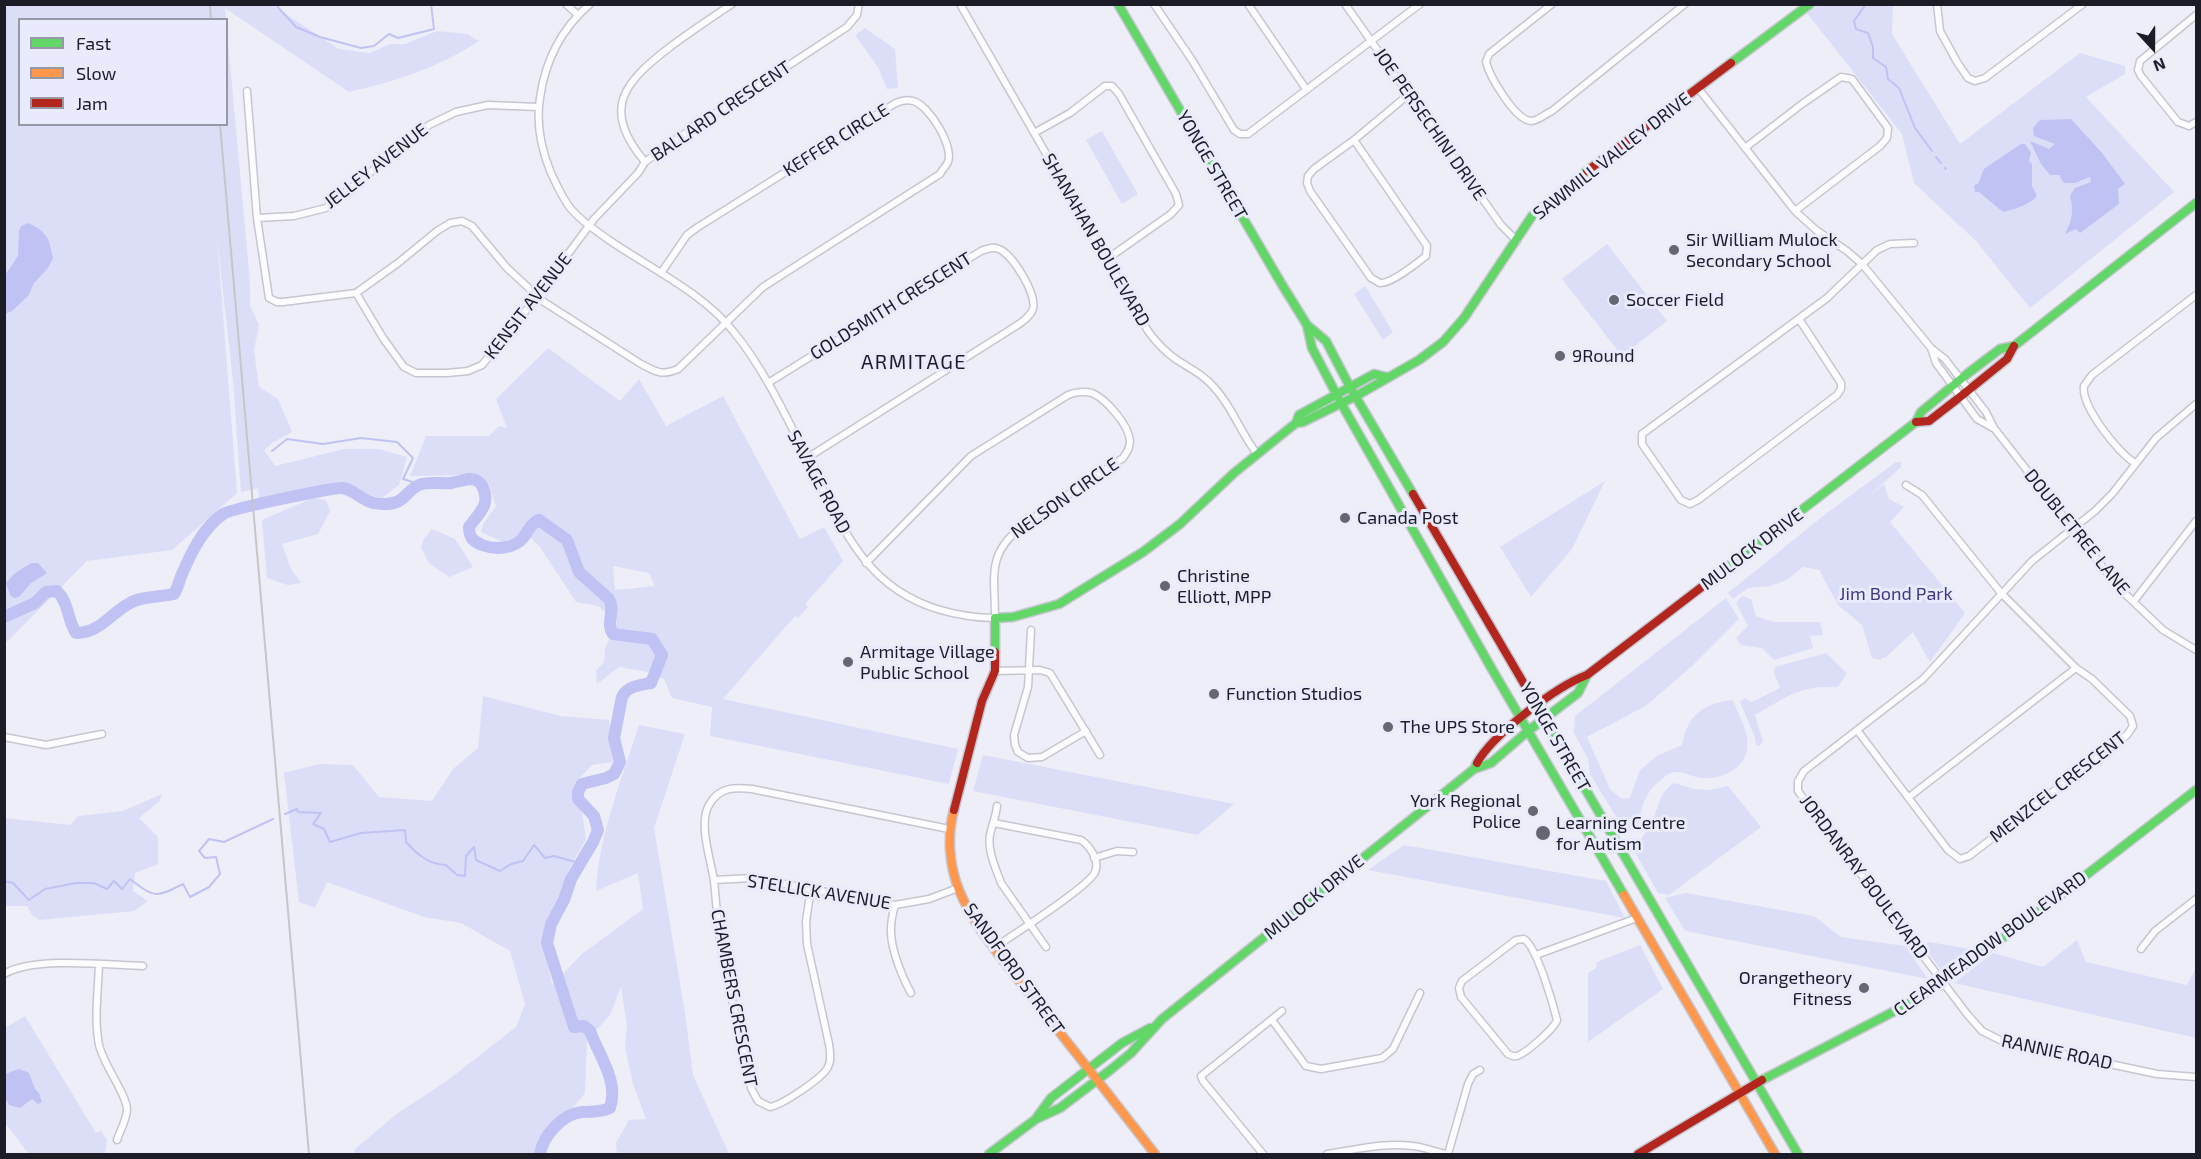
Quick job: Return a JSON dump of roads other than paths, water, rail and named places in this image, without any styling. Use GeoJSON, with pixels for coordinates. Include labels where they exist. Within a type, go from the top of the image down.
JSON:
{"type":"FeatureCollection","features":[{"type":"Feature","properties":{"kind":"main road","name":"YONGE STREET"},"geometry":{"type":"LineString","coordinates":[[1118,4],[1281,284],[1307,325],[1326,341],[1350,387],[1666,930],[1758,1082],[1798,1155]]}},
{"type":"Feature","properties":{"kind":"main road","name":"SAWMILL VALLEY DRIVE"},"geometry":{"type":"LineString","coordinates":[[1339,398],[1356,396],[1419,360],[1443,342],[1457,327],[1532,216],[1547,202],[1806,6]]}},
{"type":"Feature","properties":{"kind":"main road","name":"MULOCK DRIVE"},"geometry":{"type":"LineString","coordinates":[[1474,769],[1483,752],[1537,705],[1571,681],[1587,675],[1916,422],[1922,412],[1961,379],[2000,350],[2014,346],[2196,203]]}},
{"type":"Feature","properties":{"kind":"main road","name":"YONGE STREET"},"geometry":{"type":"LineString","coordinates":[[1307,325],[1312,348],[1339,398],[1521,719],[1775,1155]]}},
{"type":"Feature","properties":{"kind":"main road","name":"MULOCK DRIVE"},"geometry":{"type":"LineString","coordinates":[[1916,422],[1929,421],[1960,398],[2007,359],[2014,346]]}},
{"type":"Feature","properties":{"kind":"main road","name":"SAWMILL VALLEY DRIVE"},"geometry":{"type":"LineString","coordinates":[[1339,398],[1350,387],[1374,374],[1386,377]]}},
{"type":"Feature","properties":{"kind":"main road","name":"SAVAGE ROAD"},"geometry":{"type":"LineString","coordinates":[[994,618],[1013,617],[1059,604],[1098,580],[1164,537],[1257,454],[1296,423],[1299,415],[1339,398]]}},
{"type":"Feature","properties":{"kind":"main road","name":"SANDFORD STREET"},"geometry":{"type":"LineString","coordinates":[[994,618],[995,671],[982,701],[949,829],[951,855],[958,888],[968,910],[994,948],[1155,1155]]}},
{"type":"Feature","properties":{"kind":"main road","name":"MULOCK DRIVE"},"geometry":{"type":"LineString","coordinates":[[1036,1119],[1051,1098],[1122,1043],[1155,1025],[1474,769],[1491,763],[1578,693],[1587,675]]}},
{"type":"Feature","properties":{"kind":"main road","name":"CLEARMEADOW BOULEVARD"},"geometry":{"type":"LineString","coordinates":[[1638,1155],[1758,1082],[1914,1002],[2037,914],[2196,790]]}},
{"type":"Feature","properties":{"kind":"main road","name":"MULOCK DRIVE"},"geometry":{"type":"LineString","coordinates":[[989,1155],[1036,1119],[1060,1108],[1096,1081],[1131,1053],[1155,1025]]}},
{"type":"Feature","properties":{"kind":"street"},"geometry":{"type":"LineString","coordinates":[[566,4],[578,15]]}},
{"type":"Feature","properties":{"kind":"street","name":"SAVAGE ROAD"},"geometry":{"type":"LineString","coordinates":[[590,4],[578,15],[557,43],[541,88],[538,107],[539,133],[549,168],[570,208],[589,227],[703,302],[726,322],[768,382],[846,536],[866,563],[886,582],[914,601],[955,615],[994,618]]}},
{"type":"Feature","properties":{"kind":"street"},"geometry":{"type":"LineString","coordinates":[[645,162],[627,138],[623,124],[623,101],[632,79],[674,45],[732,4]]}},
{"type":"Feature","properties":{"kind":"street","name":"BALLARD CRESCENT"},"geometry":{"type":"LineString","coordinates":[[589,227],[638,173],[645,162],[847,27],[857,15],[859,4]]}},
{"type":"Feature","properties":{"kind":"street","name":"SHANAHAN BOULEVARD"},"geometry":{"type":"LineString","coordinates":[[960,4],[1140,319],[1160,346],[1212,384],[1228,405],[1257,454]]}},
{"type":"Feature","properties":{"kind":"street"},"geometry":{"type":"LineString","coordinates":[[1154,4],[1192,60],[1234,130],[1248,134],[1420,4]]}},
{"type":"Feature","properties":{"kind":"street"},"geometry":{"type":"LineString","coordinates":[[1248,4],[1306,90]]}},
{"type":"Feature","properties":{"kind":"street","name":"JOE PERSECHINI DRIVE"},"geometry":{"type":"LineString","coordinates":[[1346,4],[1408,95],[1502,225],[1517,241]]}},
{"type":"Feature","properties":{"kind":"street"},"geometry":{"type":"LineString","coordinates":[[1552,4],[1490,54],[1486,63],[1503,96],[1524,119],[1531,121],[1552,111],[1685,4]]}},
{"type":"Feature","properties":{"kind":"street"},"geometry":{"type":"LineString","coordinates":[[1937,4],[1941,31],[1968,78],[1976,81],[1985,78],[2083,4]]}},
{"type":"Feature","properties":{"kind":"street"},"geometry":{"type":"LineString","coordinates":[[2196,15],[2140,61],[2138,70],[2178,122],[2189,126],[2196,122]]}},
{"type":"Feature","properties":{"kind":"street"},"geometry":{"type":"LineString","coordinates":[[1745,148],[1841,77],[1852,79],[1887,128],[1887,138],[1880,146],[1795,211]]}},
{"type":"Feature","properties":{"kind":"street"},"geometry":{"type":"LineString","coordinates":[[1034,133],[1070,113],[1105,86],[1112,86],[1119,94],[1176,194],[1179,205],[1171,214],[1107,259]]}},
{"type":"Feature","properties":{"kind":"street"},"geometry":{"type":"LineString","coordinates":[[1698,88],[1795,211],[1811,226],[1848,251],[1862,264],[1931,348]]}},
{"type":"Feature","properties":{"kind":"street"},"geometry":{"type":"LineString","coordinates":[[247,91],[257,218],[269,298],[283,302],[356,293],[437,231],[450,223],[462,221],[472,226],[507,268],[537,296]]}},
{"type":"Feature","properties":{"kind":"street"},"geometry":{"type":"LineString","coordinates":[[1354,140],[1427,246],[1426,256],[1395,278],[1380,283],[1371,278],[1310,191],[1307,183],[1308,176],[1408,95]]}},
{"type":"Feature","properties":{"kind":"street","name":"KEFFER CIRCLE"},"geometry":{"type":"LineString","coordinates":[[537,296],[641,364],[667,374],[678,369],[763,287],[940,174],[948,162],[949,150],[940,130],[927,108],[913,101],[902,100],[754,190],[687,235],[661,273]]}},
{"type":"Feature","properties":{"kind":"street","name":"JELLEY AVENUE"},"geometry":{"type":"LineString","coordinates":[[257,218],[294,216],[326,208],[429,125],[456,112],[488,105],[538,107]]}},
{"type":"Feature","properties":{"kind":"street","name":"KENSIT AVENUE"},"geometry":{"type":"LineString","coordinates":[[356,293],[383,338],[404,367],[416,373],[429,374],[468,371],[482,366],[490,357],[589,227]]}},
{"type":"Feature","properties":{"kind":"street"},"geometry":{"type":"LineString","coordinates":[[1799,319],[1841,383],[1837,395],[1698,500],[1690,504],[1681,500],[1642,444],[1642,434],[1827,298],[1884,246],[1914,243]]}},
{"type":"Feature","properties":{"kind":"street","name":"GOLDSMITH CRESCENT"},"geometry":{"type":"LineString","coordinates":[[768,382],[981,251],[992,247],[1001,250],[1011,258],[1032,293],[1032,311],[1022,322],[807,458]]}},
{"type":"Feature","properties":{"kind":"street"},"geometry":{"type":"LineString","coordinates":[[2135,463],[2118,450],[2111,440],[2087,403],[2084,386],[2092,375],[2196,295]]}},
{"type":"Feature","properties":{"kind":"street","name":"DOUBLETREE LANE"},"geometry":{"type":"LineString","coordinates":[[1931,348],[1945,359],[1961,379],[1986,412],[1994,428],[2112,580],[2163,630],[2196,650]]}},
{"type":"Feature","properties":{"kind":"street","name":"DOUBLETREE LANE"},"geometry":{"type":"LineString","coordinates":[[1931,348],[1936,363],[1960,398],[1977,419],[1994,428]]}},
{"type":"Feature","properties":{"kind":"street","name":"NELSON CIRCLE"},"geometry":{"type":"LineString","coordinates":[[866,563],[970,456],[1068,395],[1080,392],[1091,393],[1102,399],[1126,425],[1130,438],[1129,449],[1115,465],[1023,525],[1009,537],[998,551],[994,569],[994,618]]}},
{"type":"Feature","properties":{"kind":"street","name":"JORDANRAY BOULEVARD"},"geometry":{"type":"LineString","coordinates":[[1943,982],[1798,792],[1798,781],[1804,771],[1923,678],[2032,561],[2095,511],[2112,494],[2156,438],[2196,405]]}},
{"type":"Feature","properties":{"kind":"street","name":"MENZCEL CRESCENT"},"geometry":{"type":"LineString","coordinates":[[1857,730],[1948,850],[1960,859],[1969,856],[2127,735],[2133,726],[2130,716],[2092,679],[2076,668],[2001,593],[1922,495],[1906,485]]}},
{"type":"Feature","properties":{"kind":"street"},"geometry":{"type":"LineString","coordinates":[[2134,601],[2196,521]]}},
{"type":"Feature","properties":{"kind":"street"},"geometry":{"type":"LineString","coordinates":[[1031,630],[1028,687],[1014,735],[1018,752],[1028,758],[1042,757],[1086,731]]}},
{"type":"Feature","properties":{"kind":"street"},"geometry":{"type":"LineString","coordinates":[[1909,797],[2076,668]]}},
{"type":"Feature","properties":{"kind":"street"},"geometry":{"type":"LineString","coordinates":[[995,671],[1040,670],[1050,673],[1100,755]]}},
{"type":"Feature","properties":{"kind":"street"},"geometry":{"type":"LineString","coordinates":[[4,737],[46,745],[102,734]]}},
{"type":"Feature","properties":{"kind":"street","name":"CHAMBERS CRESCENT"},"geometry":{"type":"LineString","coordinates":[[811,888],[806,921],[807,944],[825,1021],[831,1059],[824,1073],[782,1104],[770,1107],[758,1101],[751,1088],[723,962],[717,924],[714,880],[707,848],[705,818],[709,806],[719,793],[732,787],[752,789],[949,829]]}},
{"type":"Feature","properties":{"kind":"street"},"geometry":{"type":"LineString","coordinates":[[997,806],[990,846],[999,878],[1046,946]]}},
{"type":"Feature","properties":{"kind":"street"},"geometry":{"type":"LineString","coordinates":[[994,823],[1081,840],[1094,858],[1095,872],[1088,881],[994,948]]}},
{"type":"Feature","properties":{"kind":"street"},"geometry":{"type":"LineString","coordinates":[[1094,858],[1117,851],[1133,852]]}},
{"type":"Feature","properties":{"kind":"street","name":"STELLICK AVENUE"},"geometry":{"type":"LineString","coordinates":[[714,880],[753,878],[895,905],[929,899],[958,888]]}},
{"type":"Feature","properties":{"kind":"street"},"geometry":{"type":"LineString","coordinates":[[2141,949],[2155,932],[2196,899]]}},
{"type":"Feature","properties":{"kind":"street"},"geometry":{"type":"LineString","coordinates":[[895,905],[890,928],[891,936],[904,981],[911,993]]}},
{"type":"Feature","properties":{"kind":"street"},"geometry":{"type":"LineString","coordinates":[[1536,955],[1588,935],[1627,924],[1637,918]]}},
{"type":"Feature","properties":{"kind":"street"},"geometry":{"type":"LineString","coordinates":[[1516,940],[1529,941],[1536,955],[1557,1023],[1520,1055],[1513,1056],[1508,1054],[1461,997],[1459,988],[1462,981],[1516,940]]}},
{"type":"Feature","properties":{"kind":"street"},"geometry":{"type":"LineString","coordinates":[[4,974],[13,969],[34,964],[143,966]]}},
{"type":"Feature","properties":{"kind":"street"},"geometry":{"type":"LineString","coordinates":[[99,965],[97,1023],[100,1047],[109,1072],[125,1100],[127,1110],[117,1140]]}},
{"type":"Feature","properties":{"kind":"street","name":"RANNIE ROAD"},"geometry":{"type":"LineString","coordinates":[[1943,982],[1975,1024],[1992,1037],[2002,1041],[2157,1074],[2196,1077]]}},
{"type":"Feature","properties":{"kind":"street"},"geometry":{"type":"LineString","coordinates":[[1272,1020],[1306,1066],[1310,1068],[1321,1069],[1382,1058],[1393,1049],[1420,993]]}},
{"type":"Feature","properties":{"kind":"street"},"geometry":{"type":"LineString","coordinates":[[1263,1155],[1201,1076],[1282,1011]]}},
{"type":"Feature","properties":{"kind":"street"},"geometry":{"type":"LineString","coordinates":[[1327,1155],[1383,1145],[1400,1145],[1415,1146],[1447,1155],[1468,1084],[1473,1074],[1480,1070]]}},
{"type":"Feature","properties":{"kind":"water"},"geometry":{"type":"Polygon","coordinates":[[[2071,119],[2103,154],[2125,184],[2118,189],[2119,204],[2080,233],[2076,229],[2065,234],[2072,216],[2070,196],[2075,188],[2091,182],[2090,177],[2075,183],[2064,183],[2059,175],[2050,175],[2041,164],[2030,141],[2049,149],[2055,144],[2034,136],[2033,128],[2040,120],[2071,119]]]}},
{"type":"Feature","properties":{"kind":"water"},"geometry":{"type":"Polygon","coordinates":[[[2021,144],[2025,144],[2031,153],[2029,161],[2032,164],[2032,186],[2037,196],[2026,204],[2003,212],[1979,192],[1975,192],[1974,185],[1978,184],[1984,169],[2021,144]]]}},
{"type":"Feature","properties":{"kind":"water"},"geometry":{"type":"Polygon","coordinates":[[[29,223],[47,237],[53,258],[48,268],[34,283],[29,295],[12,311],[5,314],[5,275],[18,256],[21,226],[29,223]]]}},
{"type":"Feature","properties":{"kind":"water"},"geometry":{"type":"Polygon","coordinates":[[[31,563],[38,563],[47,573],[31,583],[19,597],[14,598],[10,595],[6,583],[14,574],[31,563]]]}},
{"type":"Feature","properties":{"kind":"water"},"geometry":{"type":"Polygon","coordinates":[[[19,1069],[29,1073],[42,1102],[38,1104],[32,1099],[20,1108],[9,1105],[5,1098],[5,1074],[19,1069]]]}},
{"type":"Feature","properties":{"kind":"waterway"},"geometry":{"type":"LineString","coordinates":[[275,4],[296,27],[320,37],[361,48],[374,46],[389,34],[398,38],[434,29],[431,4]]}},
{"type":"Feature","properties":{"kind":"waterway"},"geometry":{"type":"LineString","coordinates":[[1866,4],[1854,21],[1856,29],[1868,33],[1873,47],[1873,58],[1886,67],[1888,79],[1899,88],[1915,128],[1932,151]]}},
{"type":"Feature","properties":{"kind":"waterway"},"geometry":{"type":"LineString","coordinates":[[1936,157],[1941,163]]}},
{"type":"Feature","properties":{"kind":"waterway"},"geometry":{"type":"LineString","coordinates":[[272,451],[287,439],[323,444],[361,438],[397,442],[413,458],[403,479],[419,484]]}},
{"type":"Feature","properties":{"kind":"waterway"},"geometry":{"type":"LineString","coordinates":[[4,617],[35,603],[46,592],[57,591],[64,601],[76,633],[92,630],[132,602],[174,594],[199,541],[223,514],[303,494],[343,488],[371,502],[384,504],[401,500],[422,484],[474,479],[482,486],[485,494],[482,509],[469,527],[472,539],[476,542],[493,548],[510,546],[519,542],[532,525],[539,520],[567,540],[579,572],[611,603],[610,625],[613,634],[652,639],[662,655],[651,683],[630,688],[622,697],[614,738],[620,762],[614,774],[582,784],[578,792],[578,799],[594,816],[598,830],[571,879],[564,900],[551,924],[547,943],[574,1027],[584,1026],[590,1031],[607,1069],[612,1088],[610,1108],[582,1112],[567,1117],[549,1133],[540,1154]]}},
{"type":"Feature","properties":{"kind":"waterway"},"geometry":{"type":"LineString","coordinates":[[285,814],[297,809],[298,812],[321,813],[313,824],[324,829],[330,842],[361,833],[405,830],[406,842],[415,851],[429,861],[446,865],[457,875],[465,876],[466,856],[474,847],[476,860],[500,871],[511,864],[523,861],[534,845],[545,858],[554,856],[579,863]]}},
{"type":"Feature","properties":{"kind":"waterway"},"geometry":{"type":"LineString","coordinates":[[4,881],[13,883],[29,900],[45,889],[76,883],[94,883],[107,889],[114,881],[122,889],[130,879],[155,894],[161,894],[183,884],[190,897],[209,887],[220,874],[216,857],[205,858],[199,851],[209,839],[224,842],[273,819]]}},
{"type":"Feature","properties":{"kind":"railway"},"geometry":{"type":"LineString","coordinates":[[210,4],[211,18]]}},
{"type":"Feature","properties":{"kind":"railway"},"geometry":{"type":"LineString","coordinates":[[220,126],[309,1154]]}},
{"type":"Feature","properties":{"kind":"place","name":"Sir William Mulock Secondary School"},"geometry":{"type":"Point","coordinates":[1674,250]}},
{"type":"Feature","properties":{"kind":"place","name":"Soccer Field"},"geometry":{"type":"Point","coordinates":[1614,300]}},
{"type":"Feature","properties":{"kind":"place","name":"9Round"},"geometry":{"type":"Point","coordinates":[1560,356]}},
{"type":"Feature","properties":{"kind":"place","name":"Canada Post"},"geometry":{"type":"Point","coordinates":[1345,518]}},
{"type":"Feature","properties":{"kind":"place","name":"Christine Elliott, MPP"},"geometry":{"type":"Point","coordinates":[1165,586]}},
{"type":"Feature","properties":{"kind":"place","name":"Armitage Village Public School"},"geometry":{"type":"Point","coordinates":[848,662]}},
{"type":"Feature","properties":{"kind":"place","name":"Function Studios"},"geometry":{"type":"Point","coordinates":[1214,694]}},
{"type":"Feature","properties":{"kind":"place","name":"The UPS Store"},"geometry":{"type":"Point","coordinates":[1388,727]}},
{"type":"Feature","properties":{"kind":"place","name":"York Regional Police"},"geometry":{"type":"Point","coordinates":[1533,811]}},
{"type":"Feature","properties":{"kind":"place","name":"Learning Centre for Autism"},"geometry":{"type":"Point","coordinates":[1543,833]}},
{"type":"Feature","properties":{"kind":"place","name":"Orangetheory Fitness"},"geometry":{"type":"Point","coordinates":[1864,988]}},
{"type":"Feature","properties":{"kind":"district","name":"ARMITAGE"},"geometry":{"type":"Point","coordinates":[914,362]}},
{"type":"Feature","properties":{"kind":"park label","name":"Jim Bond Park"},"geometry":{"type":"Point","coordinates":[1896,594]}}]}
